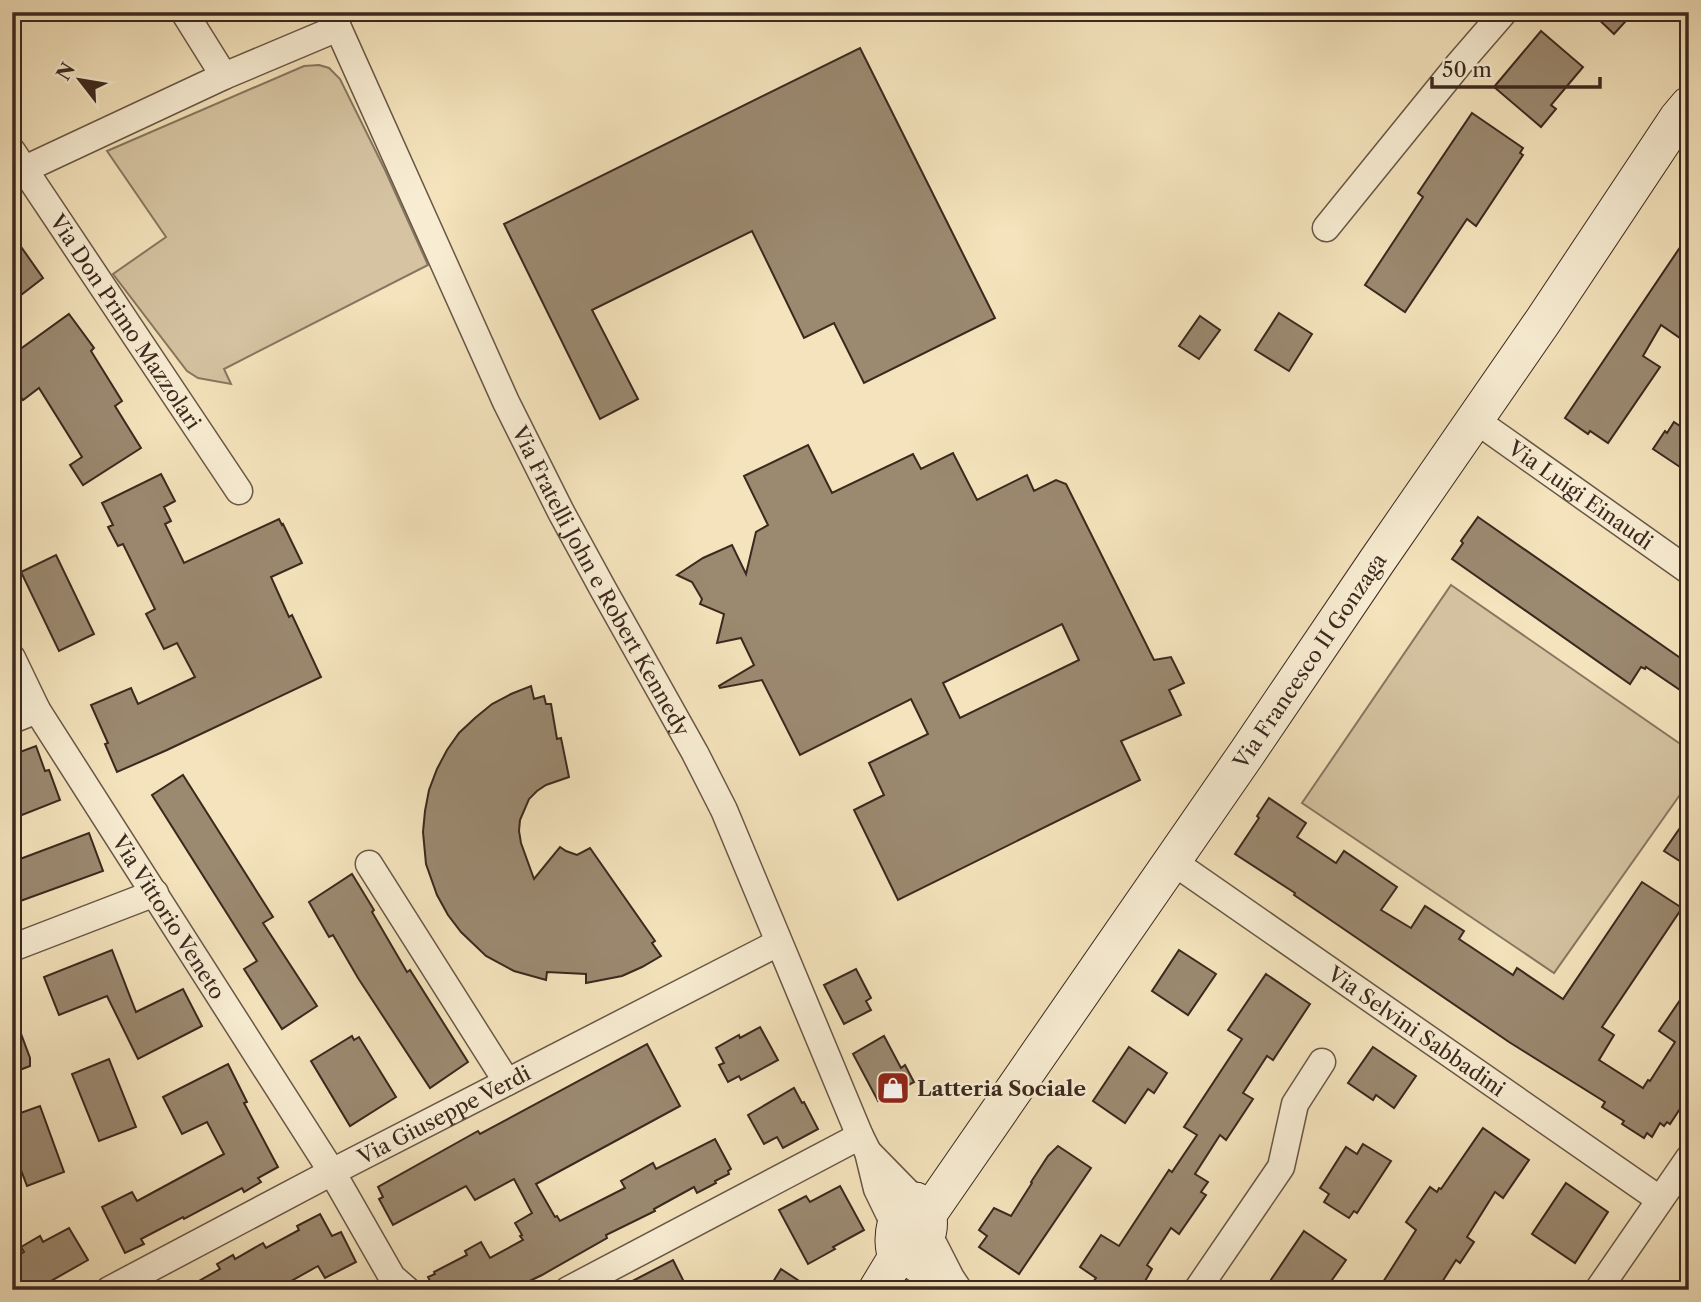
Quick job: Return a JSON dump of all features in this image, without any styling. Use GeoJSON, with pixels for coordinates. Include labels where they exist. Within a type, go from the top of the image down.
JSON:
{"type":"FeatureCollection","features":[{"type":"Feature","properties":{"kind":"street"},"geometry":{"type":"LineString","coordinates":[[184,12],[224,76]]}},
{"type":"Feature","properties":{"kind":"street"},"geometry":{"type":"LineString","coordinates":[[1326,228],[1504,12]]}},
{"type":"Feature","properties":{"kind":"street"},"geometry":{"type":"LineString","coordinates":[[19,160],[224,76],[334,20]]}},
{"type":"Feature","properties":{"kind":"street","name":"Via Fratelli John e Robert Kennedy"},"geometry":{"type":"LineString","coordinates":[[334,20],[506,402],[561,512],[724,810],[864,1144],[877,1189],[959,1290]]}},
{"type":"Feature","properties":{"kind":"street","name":"Via Francesco II Gonzaga"},"geometry":{"type":"LineString","coordinates":[[911,1232],[1172,862],[1474,419],[1685,117]]}},
{"type":"Feature","properties":{"kind":"street","name":"Via Don Primo Mazzolari"},"geometry":{"type":"LineString","coordinates":[[19,160],[239,491]]}},
{"type":"Feature","properties":{"kind":"street","name":"Via Luigi Einaudi"},"geometry":{"type":"LineString","coordinates":[[1474,419],[1689,571]]}},
{"type":"Feature","properties":{"kind":"street","name":"Via Vittorio Veneto"},"geometry":{"type":"LineString","coordinates":[[12,658],[37,710],[332,1172],[392,1277],[407,1290]]}},
{"type":"Feature","properties":{"kind":"street"},"geometry":{"type":"LineString","coordinates":[[12,720],[37,710]]}},
{"type":"Feature","properties":{"kind":"street","name":"Via Selvini Sabbadini"},"geometry":{"type":"LineString","coordinates":[[1172,862],[1659,1199]]}},
{"type":"Feature","properties":{"kind":"street"},"geometry":{"type":"LineString","coordinates":[[369,864],[507,1082]]}},
{"type":"Feature","properties":{"kind":"street"},"geometry":{"type":"LineString","coordinates":[[12,948],[155,893]]}},
{"type":"Feature","properties":{"kind":"street","name":"Via Giuseppe Verdi"},"geometry":{"type":"LineString","coordinates":[[109,1290],[778,943]]}},
{"type":"Feature","properties":{"kind":"street"},"geometry":{"type":"LineString","coordinates":[[1197,1290],[1282,1167],[1295,1104],[1322,1062]]}},
{"type":"Feature","properties":{"kind":"street"},"geometry":{"type":"LineString","coordinates":[[568,1290],[864,1144]]}},
{"type":"Feature","properties":{"kind":"street"},"geometry":{"type":"LineString","coordinates":[[1598,1290],[1689,1158]]}},
{"type":"Feature","properties":{"kind":"street"},"geometry":{"type":"LineString","coordinates":[[877,1290],[911,1232],[950,1290]]}},
{"type":"Feature","properties":{"kind":"shaded area"},"geometry":{"type":"Polygon","coordinates":[[[319,65],[329,68],[340,79],[428,265],[224,369],[231,384],[198,378],[187,371],[113,274],[166,237],[107,151],[304,66],[319,65]]]}},
{"type":"Feature","properties":{"kind":"shaded area"},"geometry":{"type":"Polygon","coordinates":[[[1451,585],[1689,750],[1689,782],[1554,973],[1302,803],[1451,585]]]}},
{"type":"Feature","properties":{"kind":"building"},"geometry":{"type":"Polygon","coordinates":[[[1591,12],[1634,12],[1614,34],[1591,12]]]}},
{"type":"Feature","properties":{"kind":"building"},"geometry":{"type":"Polygon","coordinates":[[[1541,31],[1583,67],[1551,105],[1556,109],[1541,127],[1494,87],[1541,31]]]}},
{"type":"Feature","properties":{"kind":"building"},"geometry":{"type":"Polygon","coordinates":[[[860,48],[995,318],[864,383],[834,323],[804,338],[752,231],[592,310],[638,399],[600,419],[504,224],[860,48]]]}},
{"type":"Feature","properties":{"kind":"building"},"geometry":{"type":"Polygon","coordinates":[[[1472,113],[1523,148],[1520,153],[1523,155],[1476,226],[1467,219],[1405,312],[1365,285],[1423,197],[1418,193],[1472,113]]]}},
{"type":"Feature","properties":{"kind":"building"},"geometry":{"type":"Polygon","coordinates":[[[12,234],[43,278],[12,302],[12,234]]]}},
{"type":"Feature","properties":{"kind":"building"},"geometry":{"type":"Polygon","coordinates":[[[1689,234],[1689,325],[1680,338],[1661,325],[1643,356],[1660,367],[1608,443],[1590,431],[1588,434],[1565,418],[1689,234]]]}},
{"type":"Feature","properties":{"kind":"building"},"geometry":{"type":"Polygon","coordinates":[[[1279,313],[1312,334],[1289,371],[1255,350],[1279,313]]]}},
{"type":"Feature","properties":{"kind":"building"},"geometry":{"type":"Polygon","coordinates":[[[69,314],[94,348],[91,351],[122,401],[115,406],[141,448],[83,485],[70,465],[82,457],[39,388],[23,400],[12,385],[12,355],[69,314]]]}},
{"type":"Feature","properties":{"kind":"building"},"geometry":{"type":"Polygon","coordinates":[[[1200,316],[1220,330],[1199,359],[1179,346],[1200,316]]]}},
{"type":"Feature","properties":{"kind":"building"},"geometry":{"type":"Polygon","coordinates":[[[1674,422],[1689,432],[1689,473],[1653,449],[1674,422]]]}},
{"type":"Feature","properties":{"kind":"building"},"geometry":{"type":"Polygon","coordinates":[[[808,445],[832,493],[913,454],[921,469],[953,453],[977,500],[1027,475],[1034,491],[1056,480],[1066,484],[1154,660],[1171,657],[1184,683],[1169,690],[1181,715],[1121,741],[1140,780],[898,900],[854,810],[884,795],[869,763],[928,734],[911,699],[800,755],[762,680],[720,688],[719,686],[754,665],[741,638],[717,643],[724,614],[700,604],[702,599],[692,582],[677,575],[703,558],[732,545],[746,574],[756,532],[768,525],[744,476],[808,445]],[[1062,624],[943,683],[960,718],[1079,660],[1062,624]]]}},
{"type":"Feature","properties":{"kind":"building"},"geometry":{"type":"Polygon","coordinates":[[[161,474],[175,501],[164,507],[171,521],[165,524],[184,563],[279,519],[283,524],[302,563],[271,577],[321,677],[117,772],[105,744],[108,743],[91,705],[131,688],[138,704],[195,677],[177,643],[164,649],[146,614],[155,609],[123,544],[118,546],[108,527],[113,525],[102,503],[161,474]]]}},
{"type":"Feature","properties":{"kind":"building"},"geometry":{"type":"Polygon","coordinates":[[[1478,517],[1689,664],[1689,696],[1646,667],[1641,667],[1630,684],[1452,559],[1478,517]]]}},
{"type":"Feature","properties":{"kind":"building"},"geometry":{"type":"Polygon","coordinates":[[[56,555],[94,634],[59,651],[21,572],[56,555]]]}},
{"type":"Feature","properties":{"kind":"building"},"geometry":{"type":"Polygon","coordinates":[[[531,686],[534,699],[544,696],[546,704],[551,704],[557,739],[561,738],[569,777],[546,785],[529,799],[520,820],[521,843],[534,879],[560,847],[577,855],[590,848],[655,941],[652,943],[661,956],[622,976],[586,983],[586,974],[547,972],[546,980],[514,971],[486,956],[448,915],[437,895],[426,864],[423,832],[425,811],[429,790],[447,750],[459,733],[492,704],[531,686]]]}},
{"type":"Feature","properties":{"kind":"building"},"geometry":{"type":"Polygon","coordinates":[[[36,746],[45,771],[49,770],[60,800],[17,817],[12,804],[12,755],[36,746]]]}},
{"type":"Feature","properties":{"kind":"building"},"geometry":{"type":"Polygon","coordinates":[[[183,775],[273,917],[263,923],[317,1006],[282,1029],[244,969],[257,961],[152,795],[183,775]]]}},
{"type":"Feature","properties":{"kind":"building"},"geometry":{"type":"Polygon","coordinates":[[[1269,798],[1306,823],[1297,837],[1336,863],[1344,851],[1397,887],[1381,910],[1411,928],[1425,906],[1464,931],[1459,939],[1513,975],[1517,968],[1563,999],[1642,882],[1682,908],[1602,1027],[1614,1035],[1599,1060],[1643,1088],[1675,1042],[1659,1031],[1689,987],[1689,1095],[1670,1124],[1667,1122],[1664,1126],[1660,1123],[1652,1137],[1647,1133],[1644,1138],[1602,1107],[1605,1102],[1509,1042],[1235,854],[1269,798]]]}},
{"type":"Feature","properties":{"kind":"building"},"geometry":{"type":"Polygon","coordinates":[[[1689,815],[1689,867],[1664,851],[1689,815]]]}},
{"type":"Feature","properties":{"kind":"building"},"geometry":{"type":"Polygon","coordinates":[[[89,833],[103,871],[12,904],[12,862],[89,833]]]}},
{"type":"Feature","properties":{"kind":"building"},"geometry":{"type":"Polygon","coordinates":[[[352,874],[407,972],[410,970],[468,1062],[430,1088],[333,935],[329,937],[309,902],[352,874]]]}},
{"type":"Feature","properties":{"kind":"building"},"geometry":{"type":"Polygon","coordinates":[[[112,950],[136,1012],[183,989],[202,1026],[138,1059],[107,996],[59,1015],[44,977],[112,950]]]}},
{"type":"Feature","properties":{"kind":"building"},"geometry":{"type":"Polygon","coordinates":[[[1179,950],[1216,974],[1188,1015],[1152,991],[1179,950]]]}},
{"type":"Feature","properties":{"kind":"building"},"geometry":{"type":"Polygon","coordinates":[[[856,969],[871,998],[866,1001],[871,1010],[844,1024],[824,985],[856,969]]]}},
{"type":"Feature","properties":{"kind":"building"},"geometry":{"type":"Polygon","coordinates":[[[1266,974],[1310,1004],[1273,1060],[1267,1056],[1243,1093],[1253,1099],[1226,1140],[1220,1135],[1195,1174],[1208,1182],[1201,1192],[1206,1195],[1179,1234],[1171,1228],[1147,1265],[1152,1269],[1140,1290],[1087,1290],[1096,1278],[1080,1267],[1101,1235],[1119,1246],[1169,1170],[1172,1172],[1197,1135],[1184,1127],[1242,1039],[1228,1030],[1266,974]]]}},
{"type":"Feature","properties":{"kind":"building"},"geometry":{"type":"Polygon","coordinates":[[[14,1015],[30,1058],[30,1066],[12,1073],[12,1016],[14,1015]]]}},
{"type":"Feature","properties":{"kind":"building"},"geometry":{"type":"Polygon","coordinates":[[[760,1027],[778,1060],[741,1080],[739,1076],[728,1082],[719,1065],[724,1063],[716,1048],[760,1027]]]}},
{"type":"Feature","properties":{"kind":"building"},"geometry":{"type":"Polygon","coordinates":[[[352,1036],[354,1040],[359,1037],[396,1097],[350,1126],[311,1061],[352,1036]]]}},
{"type":"Feature","properties":{"kind":"building"},"geometry":{"type":"Polygon","coordinates":[[[884,1036],[901,1068],[905,1065],[914,1082],[878,1101],[853,1054],[884,1036]]]}},
{"type":"Feature","properties":{"kind":"building"},"geometry":{"type":"Polygon","coordinates":[[[647,1044],[680,1106],[536,1184],[555,1217],[560,1221],[625,1188],[621,1181],[653,1163],[656,1169],[715,1139],[731,1169],[729,1174],[697,1193],[694,1187],[654,1209],[655,1211],[606,1235],[607,1238],[542,1275],[511,1290],[434,1290],[428,1277],[467,1255],[465,1251],[481,1242],[490,1258],[523,1240],[515,1223],[532,1213],[514,1179],[475,1200],[466,1186],[393,1225],[379,1199],[383,1197],[378,1187],[478,1131],[480,1134],[647,1044]]]}},
{"type":"Feature","properties":{"kind":"building"},"geometry":{"type":"Polygon","coordinates":[[[1129,1047],[1167,1073],[1154,1093],[1148,1089],[1125,1123],[1093,1101],[1129,1047]]]}},
{"type":"Feature","properties":{"kind":"building"},"geometry":{"type":"Polygon","coordinates":[[[1373,1047],[1416,1076],[1394,1108],[1376,1095],[1373,1100],[1348,1083],[1373,1047]]]}},
{"type":"Feature","properties":{"kind":"building"},"geometry":{"type":"Polygon","coordinates":[[[109,1059],[136,1127],[99,1141],[72,1074],[109,1059]]]}},
{"type":"Feature","properties":{"kind":"building"},"geometry":{"type":"Polygon","coordinates":[[[228,1064],[247,1102],[244,1103],[278,1167],[258,1178],[261,1182],[244,1192],[242,1188],[184,1219],[183,1217],[141,1239],[144,1244],[125,1253],[102,1207],[132,1192],[137,1201],[224,1154],[207,1122],[182,1134],[163,1097],[228,1064]]]}},
{"type":"Feature","properties":{"kind":"building"},"geometry":{"type":"Polygon","coordinates":[[[794,1088],[818,1129],[783,1148],[777,1137],[764,1144],[748,1115],[794,1088]]]}},
{"type":"Feature","properties":{"kind":"building"},"geometry":{"type":"Polygon","coordinates":[[[40,1106],[64,1172],[27,1186],[12,1146],[12,1116],[40,1106]]]}},
{"type":"Feature","properties":{"kind":"building"},"geometry":{"type":"Polygon","coordinates":[[[1483,1128],[1529,1160],[1503,1198],[1495,1192],[1467,1237],[1474,1242],[1460,1263],[1456,1260],[1437,1290],[1378,1290],[1416,1230],[1406,1222],[1430,1187],[1437,1192],[1441,1189],[1483,1128]]]}},
{"type":"Feature","properties":{"kind":"building"},"geometry":{"type":"Polygon","coordinates":[[[1363,1144],[1391,1161],[1357,1213],[1354,1211],[1349,1218],[1324,1202],[1329,1194],[1320,1188],[1346,1147],[1357,1154],[1363,1144]]]}},
{"type":"Feature","properties":{"kind":"building"},"geometry":{"type":"Polygon","coordinates":[[[1058,1146],[1091,1168],[1019,1274],[979,1247],[987,1236],[979,1230],[994,1208],[1011,1216],[1048,1156],[1058,1146]]]}},
{"type":"Feature","properties":{"kind":"building"},"geometry":{"type":"Polygon","coordinates":[[[1566,1183],[1608,1212],[1575,1263],[1532,1234],[1566,1183]]]}},
{"type":"Feature","properties":{"kind":"building"},"geometry":{"type":"Polygon","coordinates":[[[840,1186],[864,1230],[808,1264],[779,1210],[806,1196],[810,1202],[840,1186]]]}},
{"type":"Feature","properties":{"kind":"building"},"geometry":{"type":"Polygon","coordinates":[[[320,1214],[332,1236],[341,1232],[356,1262],[325,1278],[318,1266],[275,1290],[183,1290],[220,1269],[217,1264],[233,1255],[235,1259],[263,1243],[266,1248],[299,1230],[297,1226],[320,1214]]]}},
{"type":"Feature","properties":{"kind":"building"},"geometry":{"type":"Polygon","coordinates":[[[69,1228],[88,1260],[35,1290],[12,1290],[12,1259],[24,1252],[21,1247],[40,1236],[43,1242],[69,1228]]]}},
{"type":"Feature","properties":{"kind":"building"},"geometry":{"type":"Polygon","coordinates":[[[1304,1231],[1346,1260],[1325,1290],[1264,1290],[1304,1231]]]}},
{"type":"Feature","properties":{"kind":"building"},"geometry":{"type":"Polygon","coordinates":[[[673,1260],[688,1290],[615,1290],[673,1260]]]}},
{"type":"Feature","properties":{"kind":"building"},"geometry":{"type":"Polygon","coordinates":[[[781,1269],[813,1290],[768,1290],[781,1269]]]}},
{"type":"Feature","properties":{"kind":"place","name":"Latteria Sociale"},"geometry":{"type":"Point","coordinates":[893,1088]}}]}
